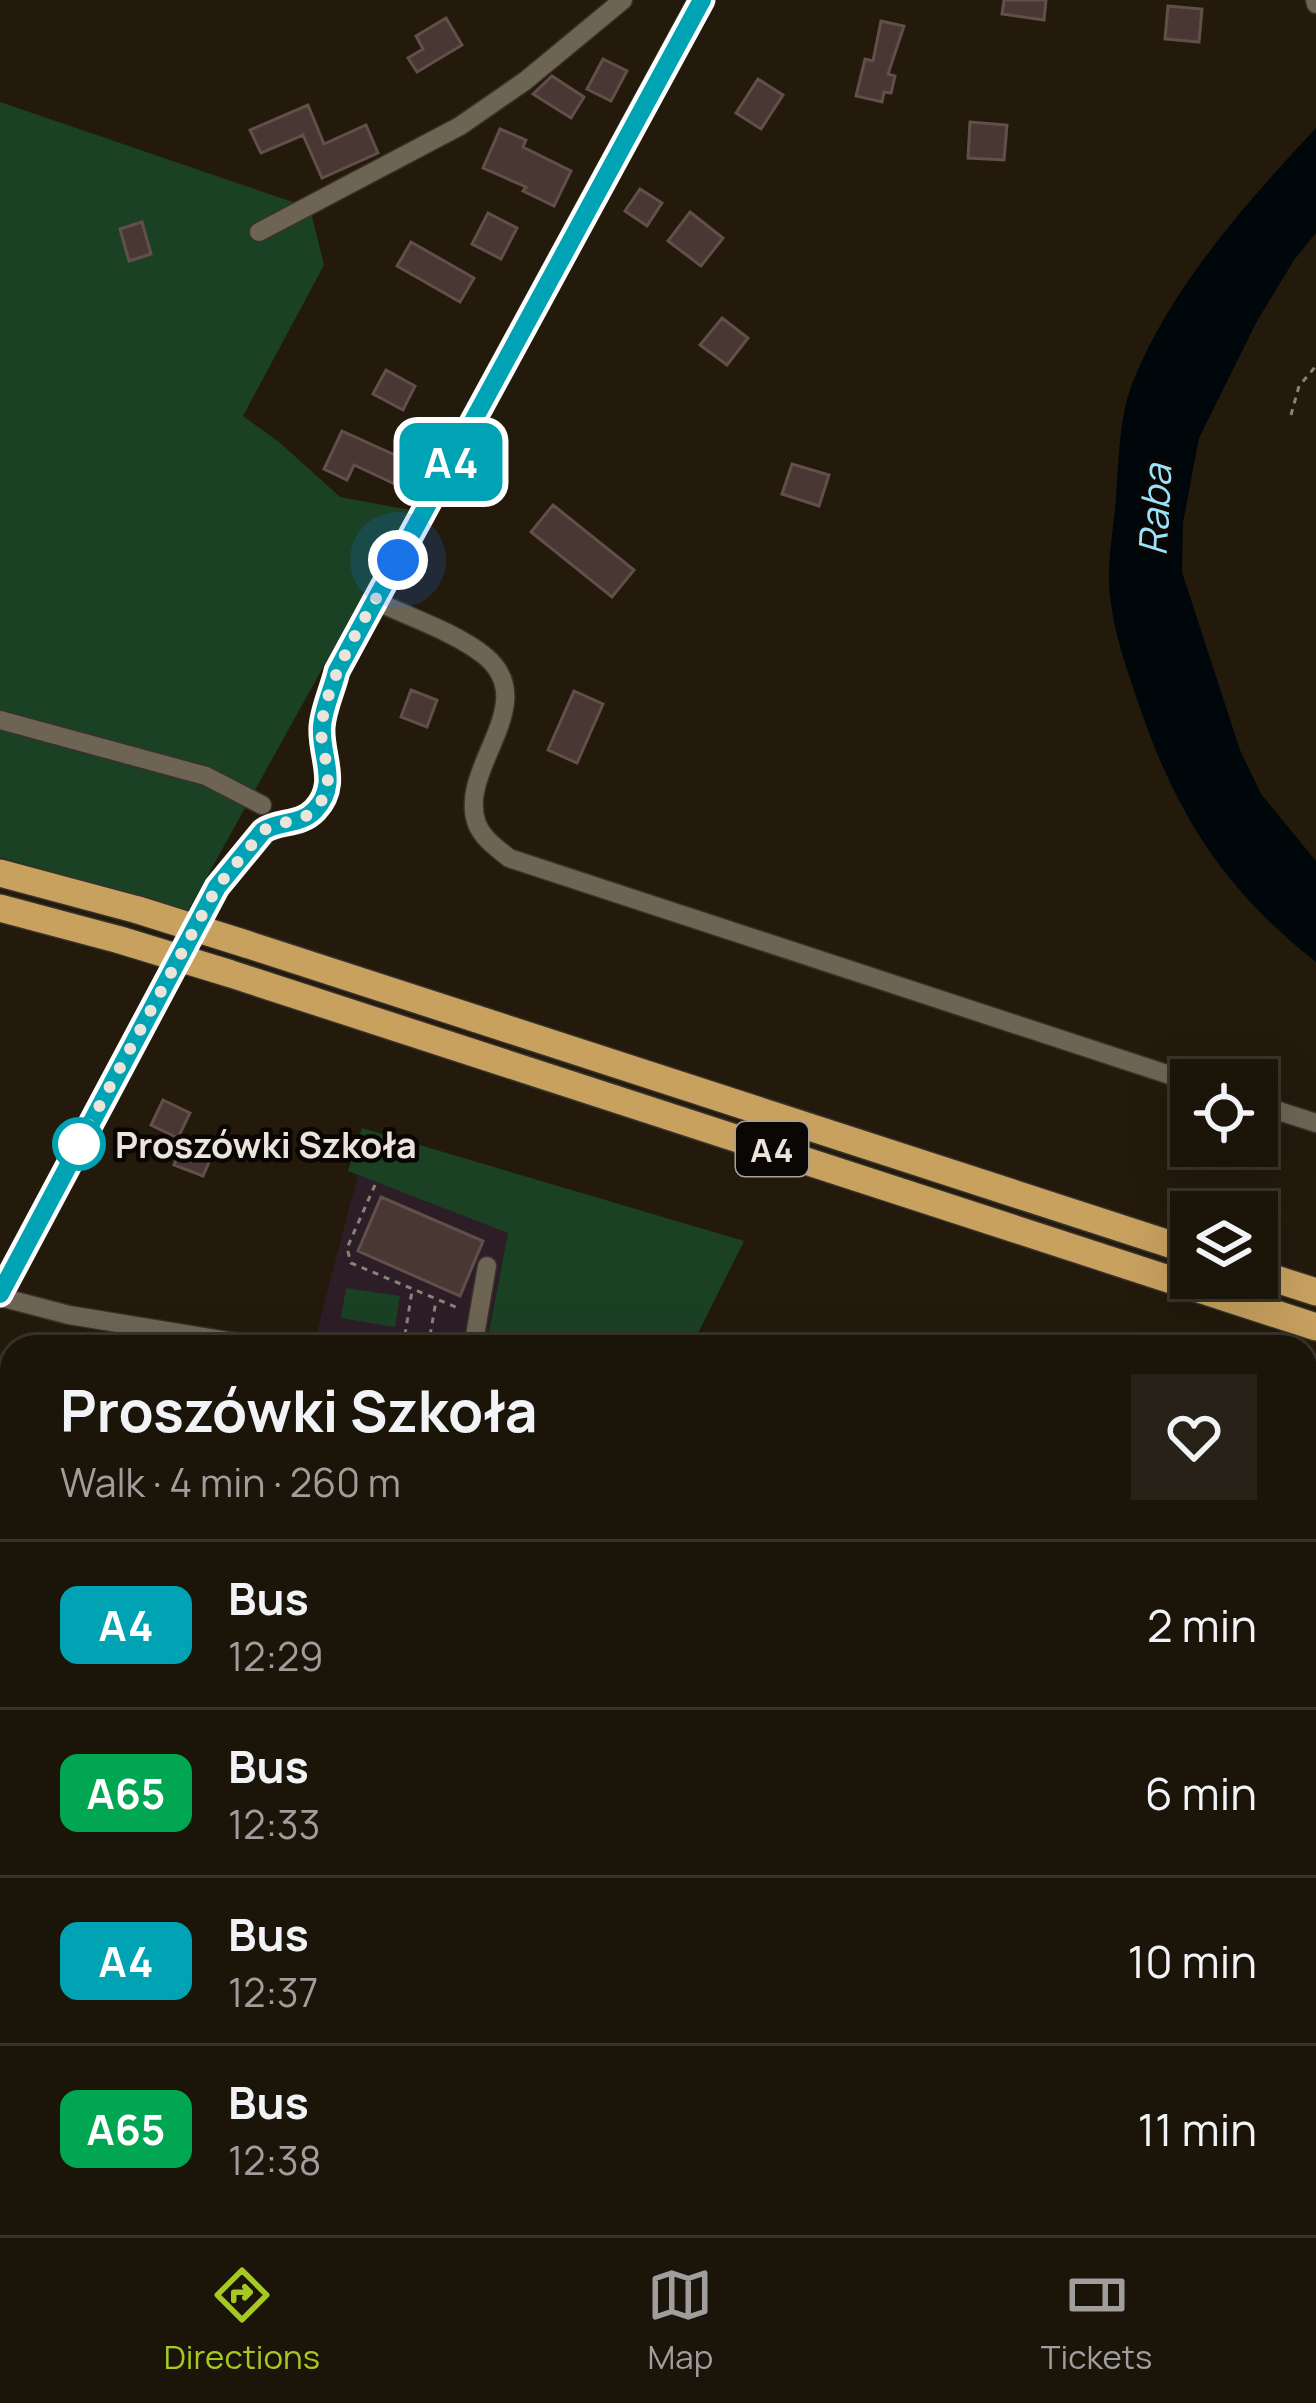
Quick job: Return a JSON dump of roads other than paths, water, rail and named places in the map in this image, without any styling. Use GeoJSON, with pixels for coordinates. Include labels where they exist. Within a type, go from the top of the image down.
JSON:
{"type":"FeatureCollection","features":[{"type":"Feature","properties":{"kind":"highway","name":"A4"},"geometry":{"type":"LineString","coordinates":[[0,873],[246,944],[1170,1244]]}},
{"type":"Feature","properties":{"kind":"highway","name":"A4"},"geometry":{"type":"LineString","coordinates":[[0,908],[228,973],[1316,1327]]}},
{"type":"Feature","properties":{"kind":"highway"},"geometry":{"type":"LineString","coordinates":[[1278,1280],[1316,1292]]}},
{"type":"Feature","properties":{"kind":"main road"},"geometry":{"type":"LineString","coordinates":[[0,1296],[217,887],[263,831],[306,817],[323,799],[330,774],[322,748],[322,721],[337,671],[701,0]]}},
{"type":"Feature","properties":{"kind":"street"},"geometry":{"type":"LineString","coordinates":[[259,232],[460,126],[525,81],[623,0]]}},
{"type":"Feature","properties":{"kind":"street"},"geometry":{"type":"LineString","coordinates":[[376,601],[477,651],[489,659],[505,683],[501,722],[474,810],[488,841],[509,858],[1170,1075]]}},
{"type":"Feature","properties":{"kind":"street"},"geometry":{"type":"LineString","coordinates":[[0,720],[206,776],[262,805]]}},
{"type":"Feature","properties":{"kind":"street"},"geometry":{"type":"LineString","coordinates":[[1278,1111],[1316,1123]]}},
{"type":"Feature","properties":{"kind":"street"},"geometry":{"type":"LineString","coordinates":[[475,1335],[488,1266]]}},
{"type":"Feature","properties":{"kind":"street"},"geometry":{"type":"LineString","coordinates":[[0,1296],[68,1315],[190,1335]]}},
{"type":"Feature","properties":{"kind":"water","name":"Raba"},"geometry":{"type":"Polygon","coordinates":[[[1316,128],[1316,233],[1256,323],[1199,438],[1183,523],[1182,572],[1240,750],[1261,794],[1316,861],[1316,962],[1229,877],[1168,779],[1117,637],[1109,571],[1123,422],[1129,393],[1150,344],[1214,246],[1316,128]]]}},
{"type":"Feature","properties":{"kind":"place","name":"Proszówki Szkoła"},"geometry":{"type":"Point","coordinates":[79,1144]}}]}
